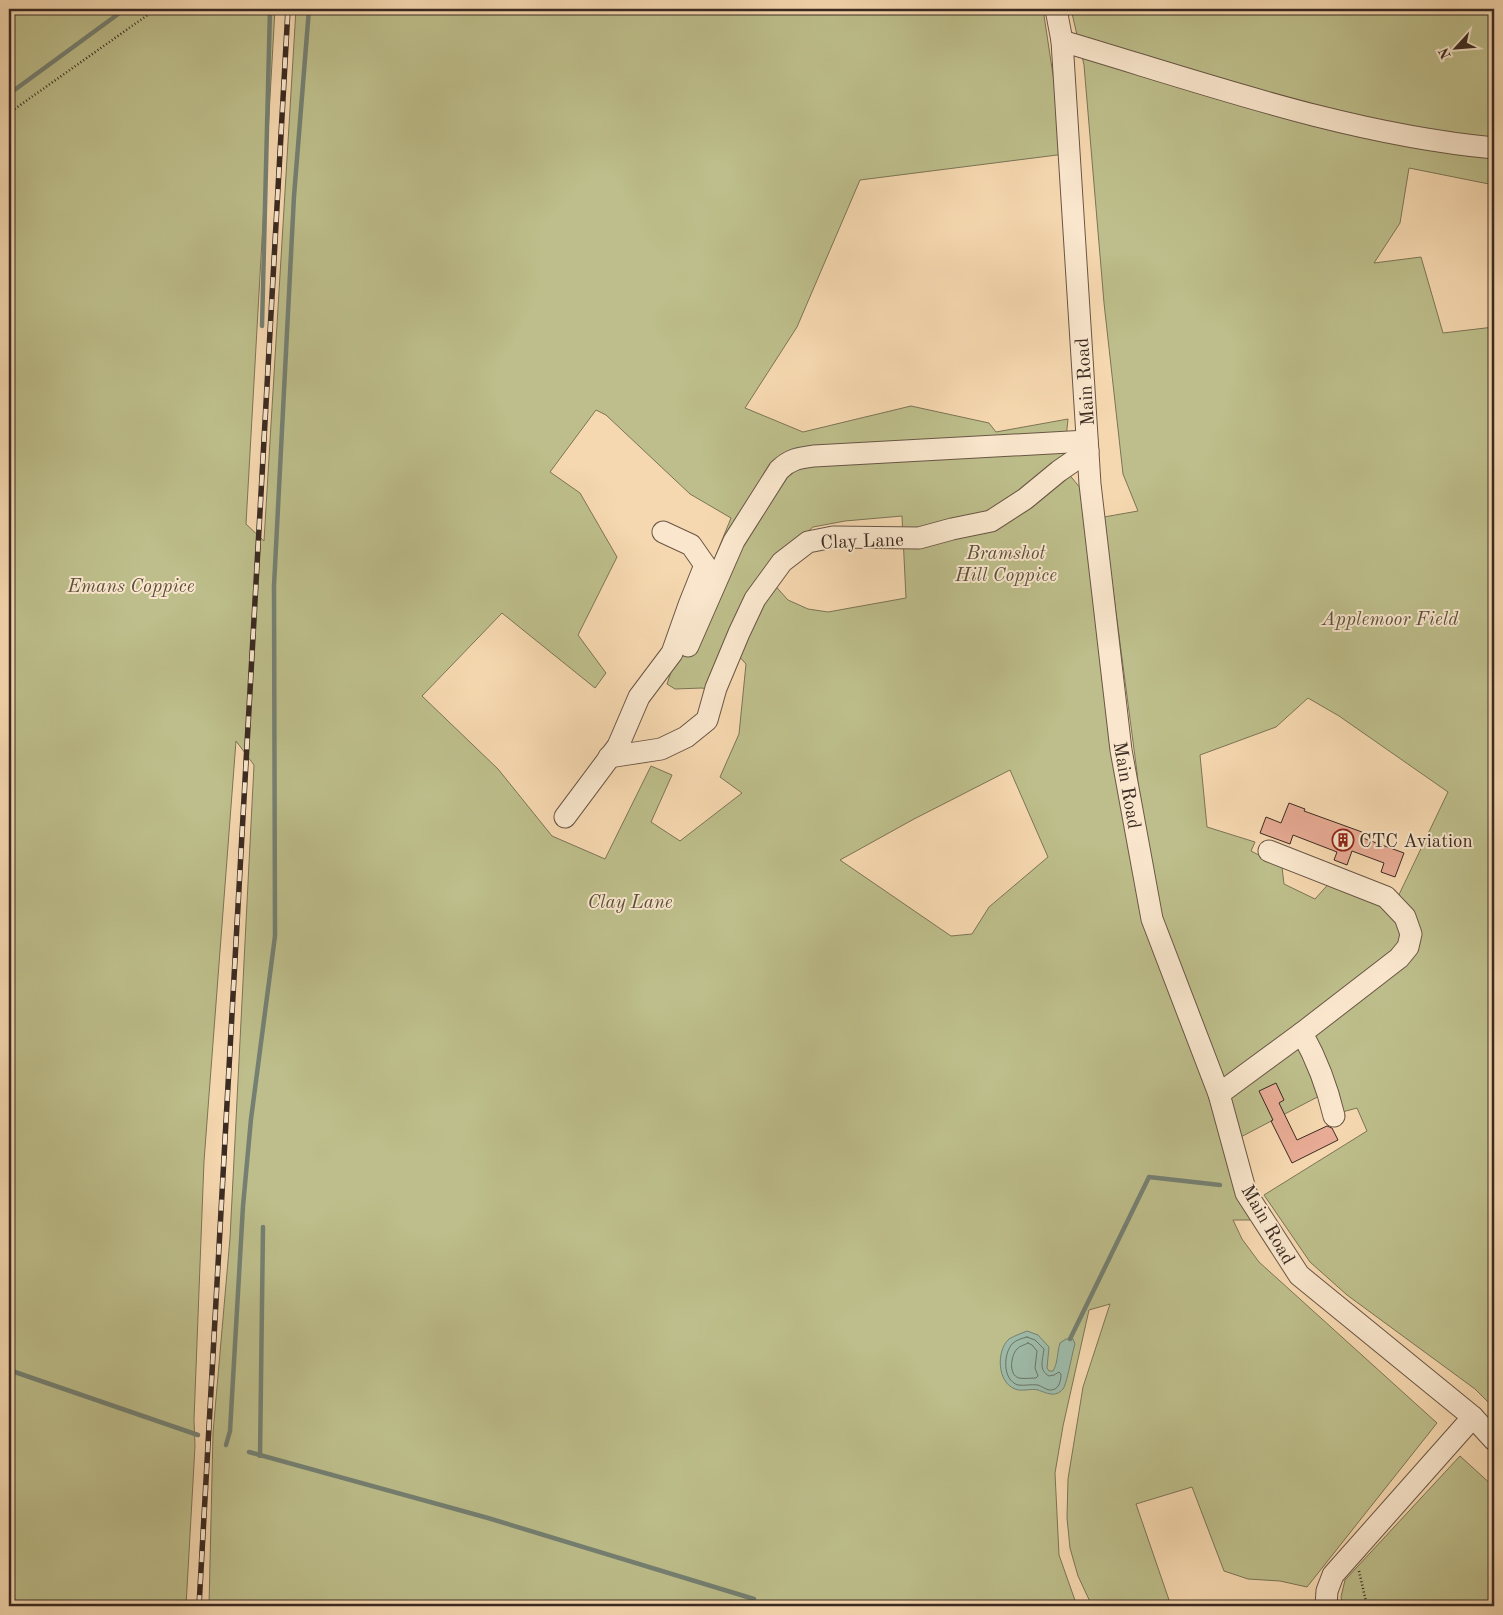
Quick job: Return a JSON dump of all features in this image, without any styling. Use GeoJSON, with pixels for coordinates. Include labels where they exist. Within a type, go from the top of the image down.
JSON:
{"type":"FeatureCollection","features":[{"type":"Feature","properties":{"kind":"street","name":"Main Road"},"geometry":{"type":"LineString","coordinates":[[1056,9],[1062,41],[1090,484],[1121,750],[1152,919],[1219,1094],[1246,1193],[1299,1275],[1473,1417],[1494,1440]]}},
{"type":"Feature","properties":{"kind":"street"},"geometry":{"type":"LineString","coordinates":[[1062,41],[1307,114],[1448,144],[1494,148]]}},
{"type":"Feature","properties":{"kind":"street"},"geometry":{"type":"LineString","coordinates":[[688,646],[734,541],[779,470],[787,462],[796,458],[814,456],[1088,446]]}},
{"type":"Feature","properties":{"kind":"street","name":"Clay Lane"},"geometry":{"type":"LineString","coordinates":[[609,757],[661,749],[686,737],[707,720],[716,688],[755,599],[782,562],[808,542],[833,537],[918,538],[991,521],[1025,499],[1088,446]]}},
{"type":"Feature","properties":{"kind":"street"},"geometry":{"type":"LineString","coordinates":[[565,816],[618,746],[639,697],[672,652],[688,604],[705,565],[691,545],[663,532]]}},
{"type":"Feature","properties":{"kind":"street"},"geometry":{"type":"LineString","coordinates":[[1219,1094],[1399,958],[1408,947],[1411,934],[1405,917],[1386,897],[1269,851]]}},
{"type":"Feature","properties":{"kind":"street"},"geometry":{"type":"LineString","coordinates":[[1302,1033],[1325,1080],[1334,1116]]}},
{"type":"Feature","properties":{"kind":"street"},"geometry":{"type":"LineString","coordinates":[[1326,1606],[1327,1591],[1332,1575],[1473,1417]]}},
{"type":"Feature","properties":{"kind":"path"},"geometry":{"type":"LineString","coordinates":[[9,112],[156,9]]}},
{"type":"Feature","properties":{"kind":"path"},"geometry":{"type":"LineString","coordinates":[[1354,1550],[1367,1606]]}},
{"type":"Feature","properties":{"kind":"green space"},"geometry":{"type":"Polygon","coordinates":[[[9,9],[275,9],[246,524],[264,541],[296,9],[1043,9],[1065,154],[860,180],[797,327],[745,408],[803,432],[911,406],[989,423],[996,432],[1068,419],[1063,467],[1104,517],[1138,511],[1123,474],[1104,303],[1084,65],[1071,9],[1494,9],[1494,185],[1409,168],[1400,223],[1374,263],[1421,257],[1443,333],[1494,327],[1494,1408],[1475,1389],[1347,1295],[1310,1262],[1264,1195],[1367,1131],[1357,1108],[1335,1114],[1327,1092],[1233,1141],[1201,1072],[1251,1220],[1233,1220],[1242,1239],[1259,1262],[1437,1423],[1307,1587],[1280,1581],[1248,1579],[1224,1571],[1192,1487],[1136,1504],[1169,1600],[1159,1606],[1092,1606],[1078,1576],[1070,1548],[1067,1518],[1068,1479],[1083,1387],[1110,1304],[1089,1310],[1063,1426],[1055,1473],[1059,1555],[1077,1606],[209,1606],[213,1433],[230,1238],[254,765],[236,741],[204,1161],[194,1420],[195,1446],[186,1606],[9,1606],[9,9]],[[596,410],[550,472],[580,493],[617,557],[578,635],[606,673],[595,688],[502,613],[422,696],[498,769],[552,836],[605,859],[651,766],[672,775],[651,822],[680,841],[742,793],[720,777],[739,734],[746,664],[736,653],[721,692],[702,688],[675,689],[667,684],[685,631],[731,518],[690,494],[606,415],[596,410]],[[902,516],[845,521],[813,527],[762,571],[788,600],[808,609],[828,612],[906,598],[902,516]],[[1107,544],[1146,874],[1137,772],[1107,544]],[[1308,698],[1276,727],[1200,755],[1207,827],[1255,842],[1251,851],[1282,867],[1284,884],[1315,899],[1333,879],[1395,903],[1448,792],[1339,716],[1308,698]],[[1010,770],[914,819],[840,860],[951,936],[972,934],[989,907],[1048,857],[1010,770]]]}},
{"type":"Feature","properties":{"kind":"green space"},"geometry":{"type":"Polygon","coordinates":[[[1460,1456],[1494,1487],[1494,1606],[1343,1606],[1341,1597],[1345,1580],[1460,1456]]]}},
{"type":"Feature","properties":{"kind":"water"},"geometry":{"type":"Polygon","coordinates":[[[1027,1331],[1038,1335],[1049,1347],[1047,1368],[1049,1371],[1053,1371],[1055,1368],[1060,1343],[1066,1339],[1073,1339],[1075,1344],[1066,1381],[1060,1392],[1051,1394],[1035,1390],[1018,1390],[1009,1385],[1005,1380],[1000,1366],[1000,1358],[1005,1344],[1009,1339],[1027,1331]]]}},
{"type":"Feature","properties":{"kind":"building","name":"CTC Aviation"},"geometry":{"type":"Polygon","coordinates":[[[1289,803],[1305,809],[1304,811],[1362,832],[1360,837],[1404,853],[1395,877],[1381,872],[1384,863],[1352,851],[1347,865],[1334,860],[1337,852],[1293,835],[1290,844],[1260,833],[1266,817],[1281,823],[1289,803]]]}},
{"type":"Feature","properties":{"kind":"building"},"geometry":{"type":"Polygon","coordinates":[[[1276,1083],[1284,1100],[1279,1103],[1297,1140],[1327,1126],[1332,1128],[1338,1140],[1292,1163],[1271,1121],[1273,1120],[1259,1091],[1276,1083]]]}},
{"type":"Feature","properties":{"kind":"waterway"},"geometry":{"type":"LineString","coordinates":[[9,94],[125,9]]}},
{"type":"Feature","properties":{"kind":"waterway"},"geometry":{"type":"LineString","coordinates":[[262,326],[270,9]]}},
{"type":"Feature","properties":{"kind":"waterway"},"geometry":{"type":"LineString","coordinates":[[226,1445],[230,1431],[243,1206],[251,1119],[275,936],[274,586],[294,196],[309,9]]}},
{"type":"Feature","properties":{"kind":"waterway"},"geometry":{"type":"LineString","coordinates":[[1070,1339],[1149,1177],[1220,1185]]}},
{"type":"Feature","properties":{"kind":"waterway"},"geometry":{"type":"LineString","coordinates":[[260,1456],[263,1227]]}},
{"type":"Feature","properties":{"kind":"waterway"},"geometry":{"type":"LineString","coordinates":[[9,1370],[198,1435]]}},
{"type":"Feature","properties":{"kind":"waterway"},"geometry":{"type":"LineString","coordinates":[[249,1452],[488,1518],[754,1599],[754,1606]]}},
{"type":"Feature","properties":{"kind":"railway"},"geometry":{"type":"LineString","coordinates":[[199,1606],[288,9]]}},
{"type":"Feature","properties":{"kind":"place","name":"CTC Aviation"},"geometry":{"type":"Point","coordinates":[1343,840]}},
{"type":"Feature","properties":{"kind":"park label","name":"Bramshot Hill Coppice"},"geometry":{"type":"Point","coordinates":[1006,563]}},
{"type":"Feature","properties":{"kind":"park label","name":"Emans Coppice"},"geometry":{"type":"Point","coordinates":[131,585]}},
{"type":"Feature","properties":{"kind":"park label","name":"Applemoor Field"},"geometry":{"type":"Point","coordinates":[1390,618]}}]}
